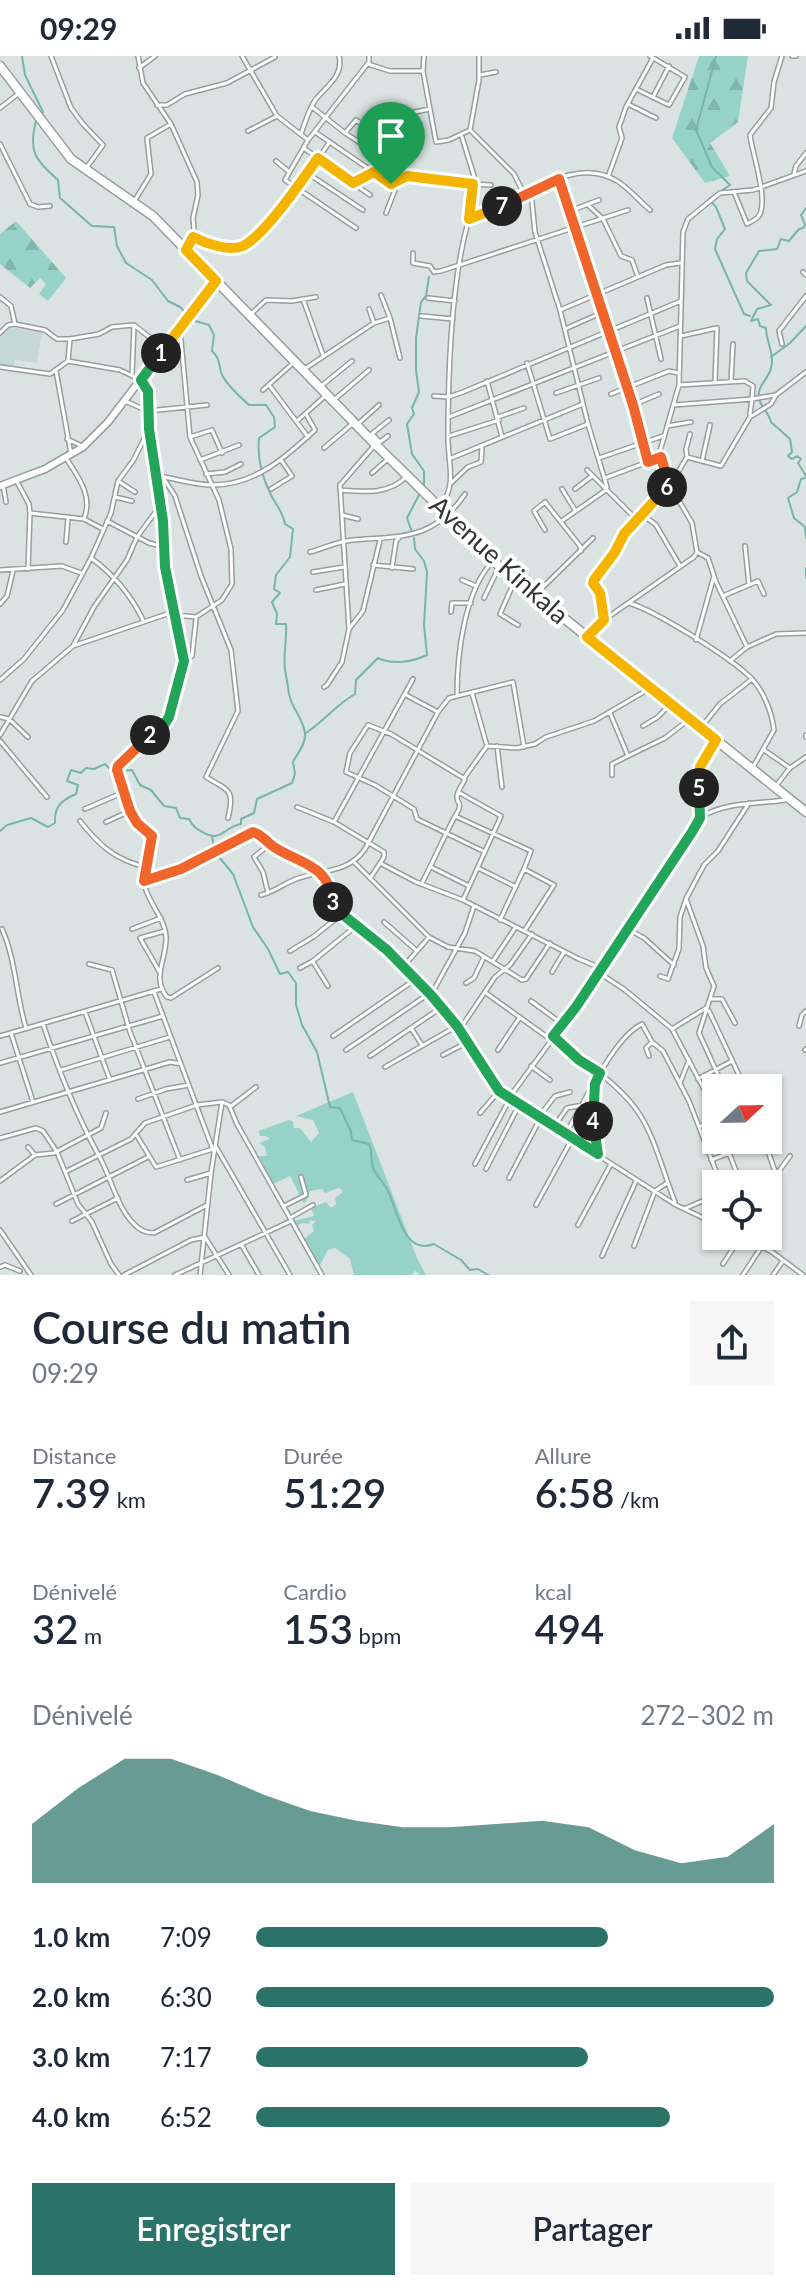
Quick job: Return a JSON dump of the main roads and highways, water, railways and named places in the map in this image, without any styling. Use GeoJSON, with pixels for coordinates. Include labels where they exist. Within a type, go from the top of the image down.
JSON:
{"type":"FeatureCollection","features":[{"type":"Feature","properties":{"kind":"main road","name":"Avenue Kinkala"},"geometry":{"type":"LineString","coordinates":[[0,66],[71,159],[153,216],[355,426],[496,564],[804,807]]}},
{"type":"Feature","properties":{"kind":"main road"},"geometry":{"type":"LineString","coordinates":[[2,486],[69,457],[83,447],[108,422],[216,281]]}},
{"type":"Feature","properties":{"kind":"waterway"},"geometry":{"type":"LineString","coordinates":[[22,56],[25,75],[43,112]]}},
{"type":"Feature","properties":{"kind":"waterway"},"geometry":{"type":"LineString","coordinates":[[716,56],[696,130],[712,167],[730,185],[709,199],[716,207],[725,229],[717,239],[715,249],[744,314],[750,316]]}},
{"type":"Feature","properties":{"kind":"waterway"},"geometry":{"type":"LineString","coordinates":[[36,121],[33,148],[39,160],[58,180],[60,198],[92,226],[114,227],[117,246],[126,263],[152,280],[168,301],[188,315]]}},
{"type":"Feature","properties":{"kind":"waterway"},"geometry":{"type":"LineString","coordinates":[[806,208],[801,215],[805,225],[803,228],[789,241],[781,239],[777,249],[759,251],[746,273],[747,281],[771,305],[757,309],[751,321],[758,319],[760,326],[766,328],[772,358],[770,372],[759,390],[759,399],[771,422],[790,439],[792,452],[788,456],[801,459],[798,463],[806,476]]}},
{"type":"Feature","properties":{"kind":"waterway"},"geometry":{"type":"LineString","coordinates":[[424,486],[424,471],[412,454],[407,424],[414,414],[412,408],[419,392],[416,338],[421,302],[426,296],[429,277]]}},
{"type":"Feature","properties":{"kind":"waterway"},"geometry":{"type":"LineString","coordinates":[[0,831],[7,825],[31,818],[48,827],[55,823],[60,804],[76,794],[78,785],[67,781],[71,770],[81,773],[86,768],[94,769],[105,764],[113,772],[132,770],[140,785],[151,790],[164,806],[176,808],[180,818],[189,819],[197,829],[210,836],[241,824],[241,819],[254,813],[257,799],[292,783],[295,774],[293,762],[303,745],[305,734],[289,694],[285,665],[286,624],[276,624],[277,614],[272,602],[280,593],[274,589],[276,575],[290,557],[293,529],[285,524],[268,488],[259,452],[259,438],[275,427],[274,417],[266,405],[249,405],[231,387],[212,351],[214,335],[209,325],[192,320]]}},
{"type":"Feature","properties":{"kind":"waterway"},"geometry":{"type":"LineString","coordinates":[[771,357],[806,326]]}},
{"type":"Feature","properties":{"kind":"waterway"},"geometry":{"type":"LineString","coordinates":[[805,478],[801,479],[797,492],[788,498],[794,518],[805,527],[806,538]]}},
{"type":"Feature","properties":{"kind":"waterway"},"geometry":{"type":"LineString","coordinates":[[412,532],[407,518],[419,495]]}},
{"type":"Feature","properties":{"kind":"waterway"},"geometry":{"type":"LineString","coordinates":[[306,733],[355,694],[356,680],[378,658],[402,662],[427,655],[424,625],[427,572],[424,561],[415,549],[414,538]]}},
{"type":"Feature","properties":{"kind":"waterway"},"geometry":{"type":"LineString","coordinates":[[806,568],[806,578]]}},
{"type":"Feature","properties":{"kind":"waterway"},"geometry":{"type":"LineString","coordinates":[[212,837],[215,852],[233,874],[253,927],[280,974],[288,972],[296,983],[296,1005],[302,1025],[317,1052],[330,1107],[340,1108],[352,1140],[369,1144],[373,1168],[387,1189],[408,1237],[423,1246],[434,1244],[461,1260],[470,1270],[478,1269],[488,1275]]}}]}
